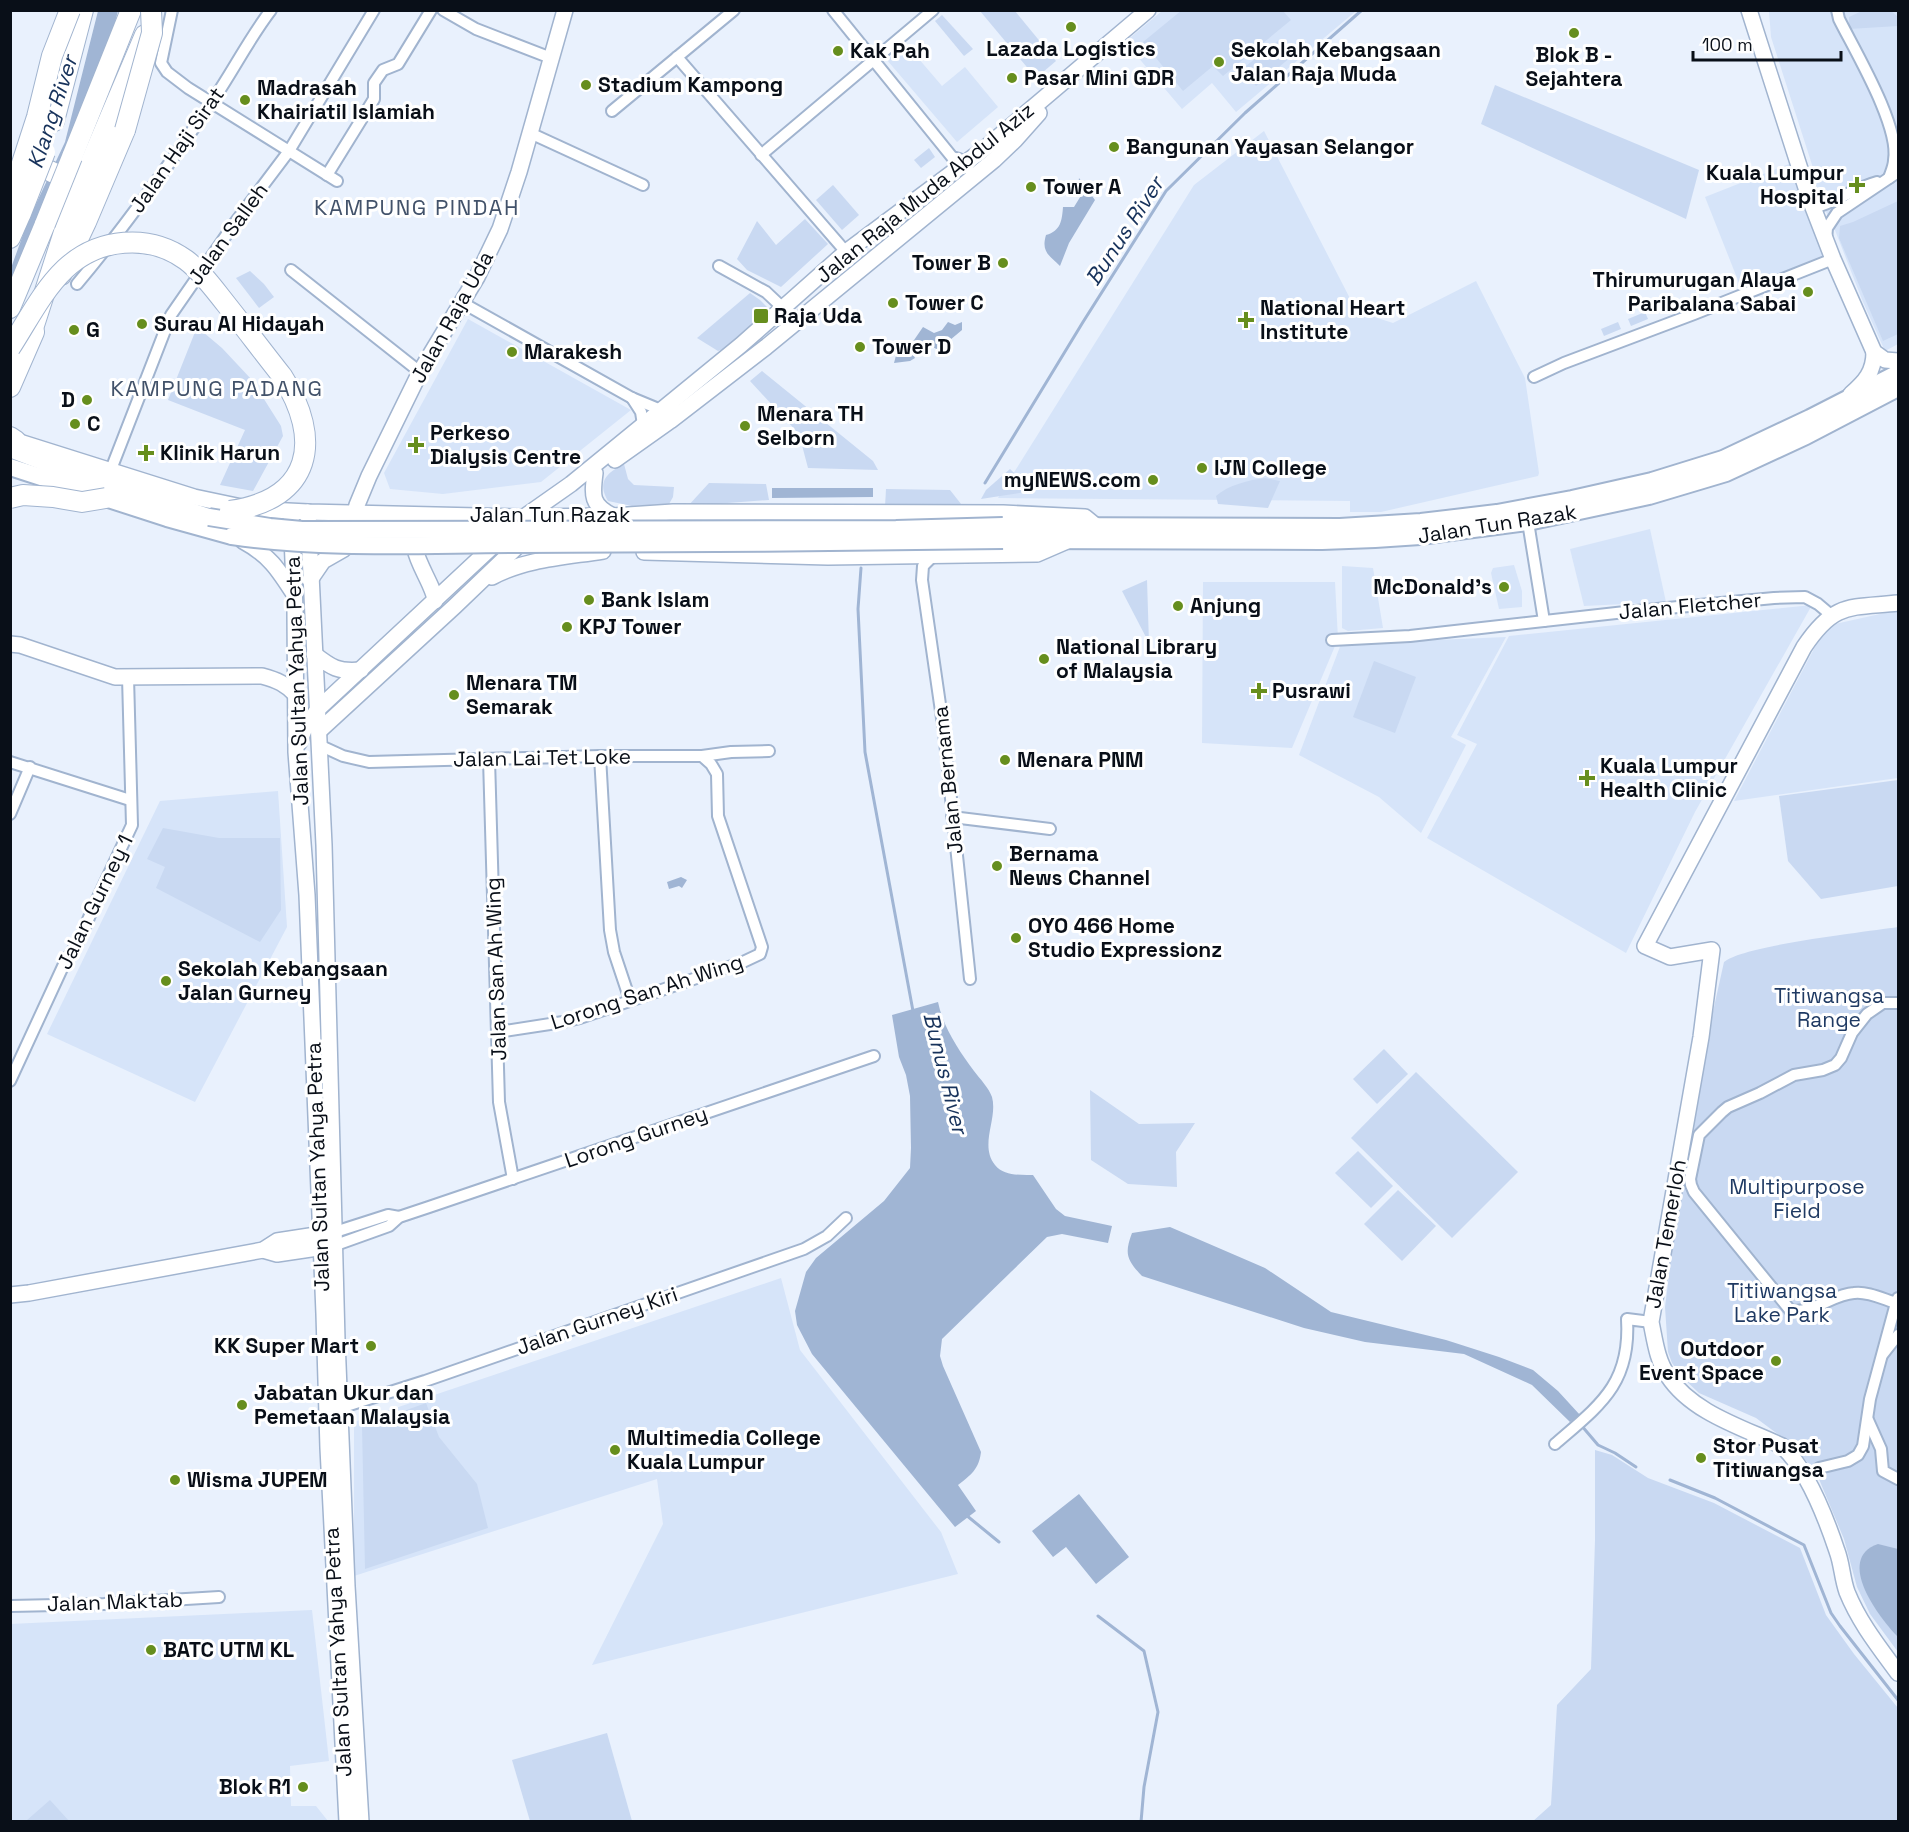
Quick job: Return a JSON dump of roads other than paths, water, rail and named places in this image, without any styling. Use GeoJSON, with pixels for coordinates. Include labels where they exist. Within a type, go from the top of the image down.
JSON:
{"type":"FeatureCollection","features":[{"type":"Feature","properties":{"kind":"highway"},"geometry":{"type":"LineString","coordinates":[[69,10],[34,164],[71,181],[75,189],[75,203]]}},
{"type":"Feature","properties":{"kind":"highway"},"geometry":{"type":"LineString","coordinates":[[10,200],[31,135],[52,56],[69,10]]}},
{"type":"Feature","properties":{"kind":"highway"},"geometry":{"type":"LineString","coordinates":[[10,238],[45,152],[83,10]]}},
{"type":"Feature","properties":{"kind":"highway"},"geometry":{"type":"LineString","coordinates":[[10,308],[131,10]]}},
{"type":"Feature","properties":{"kind":"highway"},"geometry":{"type":"LineString","coordinates":[[10,387],[19,346],[153,10]]}},
{"type":"Feature","properties":{"kind":"highway"},"geometry":{"type":"LineString","coordinates":[[19,346],[86,222],[125,130],[152,33],[153,10]]}},
{"type":"Feature","properties":{"kind":"highway"},"geometry":{"type":"LineString","coordinates":[[71,181],[81,177],[88,169]]}},
{"type":"Feature","properties":{"kind":"highway"},"geometry":{"type":"LineString","coordinates":[[19,346],[54,282],[80,257],[91,251],[117,242],[149,244],[160,246],[187,260],[207,280],[282,376],[293,393],[305,426],[303,461],[285,489],[276,497],[258,506],[209,517]]}},
{"type":"Feature","properties":{"kind":"highway"},"geometry":{"type":"LineString","coordinates":[[10,498],[23,495],[82,502],[106,498]]}},
{"type":"Feature","properties":{"kind":"main road","name":"Jalan Raja Uda"},"geometry":{"type":"LineString","coordinates":[[355,513],[369,476],[420,372],[477,277],[500,229],[565,10]]}},
{"type":"Feature","properties":{"kind":"main road","name":"Jalan Raja Muda Abdul Aziz"},"geometry":{"type":"LineString","coordinates":[[319,738],[547,517],[595,473],[665,416],[846,252],[958,164],[1012,126],[1148,10]]}},
{"type":"Feature","properties":{"kind":"main road"},"geometry":{"type":"LineString","coordinates":[[1749,10],[1814,208],[1833,259],[1874,352],[1873,369],[1867,379],[1841,402]]}},
{"type":"Feature","properties":{"kind":"main road","name":"Jalan Raja Muda Abdul Aziz"},"geometry":{"type":"LineString","coordinates":[[296,752],[304,730],[318,709],[524,517],[571,484],[643,425],[665,416],[766,347],[970,180],[1015,140],[1047,104],[1050,92]]}},
{"type":"Feature","properties":{"kind":"main road"},"geometry":{"type":"LineString","coordinates":[[1874,352],[1885,360],[1899,361]]}},
{"type":"Feature","properties":{"kind":"main road","name":"Jalan Tun Razak"},"geometry":{"type":"LineString","coordinates":[[10,469],[232,536],[298,543],[692,544],[1003,533],[1096,526],[1340,527],[1421,522],[1497,513],[1572,499],[1677,474],[1754,446],[1899,372]]}},
{"type":"Feature","properties":{"kind":"main road","name":"Jalan Tun Razak"},"geometry":{"type":"LineString","coordinates":[[12,442],[67,471],[209,517],[270,527],[314,530],[873,530],[1003,533],[1070,540],[1365,540],[1420,536],[1528,522],[1649,496],[1726,473],[1806,436],[1899,388]]}},
{"type":"Feature","properties":{"kind":"main road","name":"Jalan Tun Razak"},"geometry":{"type":"LineString","coordinates":[[12,442],[219,503],[251,509],[308,513],[524,517],[694,513],[1003,513],[1085,517],[1096,526]]}},
{"type":"Feature","properties":{"kind":"main road","name":"Jalan Tun Razak"},"geometry":{"type":"LineString","coordinates":[[10,469],[154,521],[213,536],[292,547],[683,552],[828,558],[935,554],[1037,554],[1070,540]]}},
{"type":"Feature","properties":{"kind":"main road"},"geometry":{"type":"LineString","coordinates":[[595,473],[592,494],[594,499],[598,507],[613,516]]}},
{"type":"Feature","properties":{"kind":"main road","name":"Jalan Sultan Yahya Petra"},"geometry":{"type":"LineString","coordinates":[[291,512],[295,596],[296,752],[340,1408],[341,1586],[347,1821]]}},
{"type":"Feature","properties":{"kind":"main road","name":"Jalan Sultan Yahya Petra"},"geometry":{"type":"LineString","coordinates":[[308,513],[326,888],[330,1116],[325,1385],[361,1821]]}},
{"type":"Feature","properties":{"kind":"main road"},"geometry":{"type":"LineString","coordinates":[[683,552],[669,541],[667,532],[670,523],[677,518],[694,513]]}},
{"type":"Feature","properties":{"kind":"main road"},"geometry":{"type":"LineString","coordinates":[[243,541],[261,551],[269,559],[295,596]]}},
{"type":"Feature","properties":{"kind":"main road"},"geometry":{"type":"LineString","coordinates":[[310,580],[323,561],[344,549]]}},
{"type":"Feature","properties":{"kind":"main road"},"geometry":{"type":"LineString","coordinates":[[415,549],[422,571],[434,593],[435,601]]}},
{"type":"Feature","properties":{"kind":"main road"},"geometry":{"type":"LineString","coordinates":[[478,585],[522,565],[603,551]]}},
{"type":"Feature","properties":{"kind":"main road"},"geometry":{"type":"LineString","coordinates":[[1831,615],[1847,608],[1899,603]]}},
{"type":"Feature","properties":{"kind":"main road","name":"Jalan Temerloh"},"geometry":{"type":"LineString","coordinates":[[1831,615],[1815,630],[1804,647],[1645,946],[1670,957],[1712,950],[1701,1038],[1651,1322],[1660,1361],[1668,1377],[1686,1396],[1709,1412],[1782,1446],[1794,1459],[1829,1529],[1852,1604],[1875,1643],[1899,1673]]}},
{"type":"Feature","properties":{"kind":"main road"},"geometry":{"type":"LineString","coordinates":[[10,644],[20,645],[115,677],[262,676],[288,686],[296,696]]}},
{"type":"Feature","properties":{"kind":"main road"},"geometry":{"type":"LineString","coordinates":[[314,654],[336,669],[361,670]]}},
{"type":"Feature","properties":{"kind":"main road"},"geometry":{"type":"LineString","coordinates":[[262,676],[281,670],[296,661]]}},
{"type":"Feature","properties":{"kind":"main road"},"geometry":{"type":"LineString","coordinates":[[10,1295],[263,1250],[277,1254],[328,1240]]}},
{"type":"Feature","properties":{"kind":"street"},"geometry":{"type":"LineString","coordinates":[[172,10],[161,63],[175,78],[332,178],[374,99],[374,83],[382,70],[398,64],[431,10]]}},
{"type":"Feature","properties":{"kind":"street","name":"Jalan Haji Sirat"},"geometry":{"type":"LineString","coordinates":[[77,284],[116,237],[212,102],[271,10]]}},
{"type":"Feature","properties":{"kind":"street","name":"Jalan Salleh"},"geometry":{"type":"LineString","coordinates":[[110,472],[171,315],[234,224],[289,151],[374,10]]}},
{"type":"Feature","properties":{"kind":"street"},"geometry":{"type":"LineString","coordinates":[[443,10],[476,29],[551,58]]}},
{"type":"Feature","properties":{"kind":"street"},"geometry":{"type":"LineString","coordinates":[[612,111],[734,10]]}},
{"type":"Feature","properties":{"kind":"street"},"geometry":{"type":"LineString","coordinates":[[833,10],[970,180]]}},
{"type":"Feature","properties":{"kind":"street"},"geometry":{"type":"LineString","coordinates":[[761,154],[933,10]]}},
{"type":"Feature","properties":{"kind":"street"},"geometry":{"type":"LineString","coordinates":[[1826,240],[1827,228],[1837,213],[1890,177],[1894,160],[1895,135],[1839,19],[1837,10]]}},
{"type":"Feature","properties":{"kind":"street"},"geometry":{"type":"LineString","coordinates":[[677,57],[846,252]]}},
{"type":"Feature","properties":{"kind":"street"},"geometry":{"type":"LineString","coordinates":[[530,133],[643,185]]}},
{"type":"Feature","properties":{"kind":"street"},"geometry":{"type":"LineString","coordinates":[[1814,208],[1868,184],[1890,177]]}},
{"type":"Feature","properties":{"kind":"street"},"geometry":{"type":"LineString","coordinates":[[1534,377],[1564,363],[1833,259]]}},
{"type":"Feature","properties":{"kind":"street"},"geometry":{"type":"LineString","coordinates":[[719,266],[765,292],[784,309]]}},
{"type":"Feature","properties":{"kind":"street"},"geometry":{"type":"LineString","coordinates":[[291,270],[420,372]]}},
{"type":"Feature","properties":{"kind":"street"},"geometry":{"type":"LineString","coordinates":[[461,302],[665,416]]}},
{"type":"Feature","properties":{"kind":"street"},"geometry":{"type":"LineString","coordinates":[[632,398],[641,412],[643,425]]}},
{"type":"Feature","properties":{"kind":"street"},"geometry":{"type":"LineString","coordinates":[[1528,522],[1544,621]]}},
{"type":"Feature","properties":{"kind":"street"},"geometry":{"type":"LineString","coordinates":[[922,580],[923,566],[935,554]]}},
{"type":"Feature","properties":{"kind":"street","name":"Jalan Bernama"},"geometry":{"type":"LineString","coordinates":[[908,555],[922,580],[944,732],[970,979]]}},
{"type":"Feature","properties":{"kind":"street","name":"Jalan Fletcher"},"geometry":{"type":"LineString","coordinates":[[1332,640],[1410,636],[1805,597],[1831,615]]}},
{"type":"Feature","properties":{"kind":"street","name":"Jalan Gurney 1"},"geometry":{"type":"LineString","coordinates":[[10,1081],[65,962],[81,939],[132,825],[128,676]]}},
{"type":"Feature","properties":{"kind":"street","name":"Jalan Lai Tet Loke"},"geometry":{"type":"LineString","coordinates":[[319,738],[350,758],[369,762],[600,756],[702,756],[769,751]]}},
{"type":"Feature","properties":{"kind":"street"},"geometry":{"type":"LineString","coordinates":[[600,756],[610,930],[614,952],[630,1000]]}},
{"type":"Feature","properties":{"kind":"street","name":"Lorong San Ah Wing"},"geometry":{"type":"LineString","coordinates":[[498,1032],[563,1022],[743,962],[760,954],[762,947],[718,816],[717,774],[702,756]]}},
{"type":"Feature","properties":{"kind":"street","name":"Jalan San Ah Wing"},"geometry":{"type":"LineString","coordinates":[[489,759],[499,1102],[513,1179]]}},
{"type":"Feature","properties":{"kind":"street"},"geometry":{"type":"LineString","coordinates":[[10,762],[130,800]]}},
{"type":"Feature","properties":{"kind":"street"},"geometry":{"type":"LineString","coordinates":[[10,814],[30,767]]}},
{"type":"Feature","properties":{"kind":"street"},"geometry":{"type":"LineString","coordinates":[[952,816],[1050,829]]}},
{"type":"Feature","properties":{"kind":"street"},"geometry":{"type":"LineString","coordinates":[[1819,1468],[1848,1461],[1858,1455],[1863,1446],[1872,1392],[1897,1300],[1857,1292],[1802,1311],[1790,1310],[1695,1192],[1690,1179],[1699,1135],[1722,1112],[1794,1074],[1823,1070],[1835,1065],[1841,1058],[1852,1033],[1867,1014],[1883,1004],[1899,1003]]}},
{"type":"Feature","properties":{"kind":"street","name":"Lorong Gurney"},"geometry":{"type":"LineString","coordinates":[[328,1240],[389,1226],[399,1217],[874,1056]]}},
{"type":"Feature","properties":{"kind":"street","name":"Jalan Gurney Kiri"},"geometry":{"type":"LineString","coordinates":[[340,1408],[425,1381],[804,1249],[827,1236],[846,1218]]}},
{"type":"Feature","properties":{"kind":"street"},"geometry":{"type":"LineString","coordinates":[[1556,1444],[1606,1398],[1620,1372],[1628,1335],[1627,1319],[1651,1322]]}},
{"type":"Feature","properties":{"kind":"street"},"geometry":{"type":"LineString","coordinates":[[1881,1356],[1899,1335]]}},
{"type":"Feature","properties":{"kind":"street"},"geometry":{"type":"LineString","coordinates":[[1867,1419],[1881,1449],[1882,1471],[1899,1479]]}},
{"type":"Feature","properties":{"kind":"street","name":"Jalan Maktab"},"geometry":{"type":"LineString","coordinates":[[10,1606],[104,1604],[219,1597]]}},
{"type":"Feature","properties":{"kind":"water"},"geometry":{"type":"Polygon","coordinates":[[[98,11],[118,11],[99,82],[11,302],[11,268],[28,221],[65,142],[98,11]]]}},
{"type":"Feature","properties":{"kind":"water"},"geometry":{"type":"Polygon","coordinates":[[[1079,178],[1095,200],[1069,243],[1060,266],[1045,249],[1046,235],[1058,228],[1063,207],[1074,207],[1082,194],[1078,187],[1079,178]]]}},
{"type":"Feature","properties":{"kind":"water"},"geometry":{"type":"Polygon","coordinates":[[[948,322],[955,325],[962,322],[962,330],[938,350],[933,347],[913,354],[915,358],[910,361],[894,363],[899,344],[904,340],[908,346],[923,327],[934,333],[942,330],[948,322]]]}},
{"type":"Feature","properties":{"kind":"water"},"geometry":{"type":"Polygon","coordinates":[[[772,488],[873,488],[873,497],[772,498],[772,488]]]}},
{"type":"Feature","properties":{"kind":"water"},"geometry":{"type":"Polygon","coordinates":[[[681,877],[687,880],[682,888],[679,886],[669,889],[667,882],[681,877]]]}},
{"type":"Feature","properties":{"kind":"water"},"geometry":{"type":"Polygon","coordinates":[[[938,1002],[952,1038],[992,1097],[993,1114],[989,1149],[995,1165],[1008,1173],[1033,1175],[1056,1209],[1065,1216],[1112,1226],[1108,1243],[1062,1234],[1047,1237],[942,1339],[940,1356],[943,1366],[981,1452],[974,1471],[958,1485],[976,1511],[955,1527],[812,1354],[797,1325],[795,1311],[806,1272],[816,1258],[884,1201],[910,1168],[910,1096],[906,1075],[899,1057],[892,1015],[938,1002]]]}},
{"type":"Feature","properties":{"kind":"water"},"geometry":{"type":"Polygon","coordinates":[[[1170,1227],[1265,1268],[1331,1312],[1446,1340],[1533,1370],[1558,1391],[1580,1415],[1570,1422],[1532,1385],[1464,1354],[1365,1342],[1304,1328],[1142,1276],[1128,1256],[1132,1233],[1170,1227]]]}},
{"type":"Feature","properties":{"kind":"water"},"geometry":{"type":"Polygon","coordinates":[[[1079,1494],[1129,1557],[1096,1584],[1066,1547],[1053,1557],[1032,1531],[1079,1494]]]}},
{"type":"Feature","properties":{"kind":"water"},"geometry":{"type":"Polygon","coordinates":[[[1878,1544],[1898,1549],[1898,1637],[1872,1604],[1860,1575],[1860,1562],[1865,1552],[1878,1544]]]}},
{"type":"Feature","properties":{"kind":"waterway","name":"Bunus River"},"geometry":{"type":"LineString","coordinates":[[985,483],[1166,191],[1245,113],[1362,10]]}},
{"type":"Feature","properties":{"kind":"waterway","name":"Bunus River"},"geometry":{"type":"LineString","coordinates":[[861,568],[858,609],[865,752],[913,1011]]}},
{"type":"Feature","properties":{"kind":"waterway"},"geometry":{"type":"LineString","coordinates":[[1581,1425],[1598,1445],[1636,1467]]}},
{"type":"Feature","properties":{"kind":"waterway"},"geometry":{"type":"LineString","coordinates":[[1670,1480],[1715,1498],[1804,1545],[1831,1613],[1898,1700]]}},
{"type":"Feature","properties":{"kind":"waterway","name":"Bunus River"},"geometry":{"type":"LineString","coordinates":[[966,1515],[999,1542]]}},
{"type":"Feature","properties":{"kind":"waterway"},"geometry":{"type":"LineString","coordinates":[[1098,1616],[1144,1651],[1158,1712],[1144,1787],[1141,1822]]}},
{"type":"Feature","properties":{"kind":"place","name":"Lazada Logistics"},"geometry":{"type":"Point","coordinates":[1071,27]}},
{"type":"Feature","properties":{"kind":"place","name":"Blok B - Sejahtera"},"geometry":{"type":"Point","coordinates":[1574,33]}},
{"type":"Feature","properties":{"kind":"place","name":"Kak Pah"},"geometry":{"type":"Point","coordinates":[838,51]}},
{"type":"Feature","properties":{"kind":"place","name":"Sekolah Kebangsaan Jalan Raja Muda"},"geometry":{"type":"Point","coordinates":[1219,62]}},
{"type":"Feature","properties":{"kind":"place","name":"Pasar Mini GDR"},"geometry":{"type":"Point","coordinates":[1012,78]}},
{"type":"Feature","properties":{"kind":"place","name":"Stadium Kampong"},"geometry":{"type":"Point","coordinates":[586,85]}},
{"type":"Feature","properties":{"kind":"place","name":"Madrasah Khairiatil Islamiah"},"geometry":{"type":"Point","coordinates":[245,100]}},
{"type":"Feature","properties":{"kind":"place","name":"Bangunan Yayasan Selangor"},"geometry":{"type":"Point","coordinates":[1114,147]}},
{"type":"Feature","properties":{"kind":"place","name":"Kuala Lumpur Hospital"},"geometry":{"type":"Point","coordinates":[1857,185]}},
{"type":"Feature","properties":{"kind":"place","name":"Tower A"},"geometry":{"type":"Point","coordinates":[1031,187]}},
{"type":"Feature","properties":{"kind":"place","name":"Tower B"},"geometry":{"type":"Point","coordinates":[1003,263]}},
{"type":"Feature","properties":{"kind":"place","name":"Thirumurugan Alaya Paribalana Sabai"},"geometry":{"type":"Point","coordinates":[1808,292]}},
{"type":"Feature","properties":{"kind":"place","name":"Tower C"},"geometry":{"type":"Point","coordinates":[893,303]}},
{"type":"Feature","properties":{"kind":"place","name":"Raja Uda"},"geometry":{"type":"Point","coordinates":[761,316]}},
{"type":"Feature","properties":{"kind":"place","name":"National Heart Institute"},"geometry":{"type":"Point","coordinates":[1246,320]}},
{"type":"Feature","properties":{"kind":"place","name":"Surau Al Hidayah"},"geometry":{"type":"Point","coordinates":[142,324]}},
{"type":"Feature","properties":{"kind":"place","name":"G"},"geometry":{"type":"Point","coordinates":[74,330]}},
{"type":"Feature","properties":{"kind":"place","name":"Tower D"},"geometry":{"type":"Point","coordinates":[860,347]}},
{"type":"Feature","properties":{"kind":"place","name":"Marakesh"},"geometry":{"type":"Point","coordinates":[512,352]}},
{"type":"Feature","properties":{"kind":"place","name":"D"},"geometry":{"type":"Point","coordinates":[87,400]}},
{"type":"Feature","properties":{"kind":"place","name":"C"},"geometry":{"type":"Point","coordinates":[75,424]}},
{"type":"Feature","properties":{"kind":"place","name":"Menara TH Selborn"},"geometry":{"type":"Point","coordinates":[745,426]}},
{"type":"Feature","properties":{"kind":"place","name":"Perkeso Dialysis Centre"},"geometry":{"type":"Point","coordinates":[416,445]}},
{"type":"Feature","properties":{"kind":"place","name":"Klinik Harun"},"geometry":{"type":"Point","coordinates":[146,453]}},
{"type":"Feature","properties":{"kind":"place","name":"IJN College"},"geometry":{"type":"Point","coordinates":[1202,468]}},
{"type":"Feature","properties":{"kind":"place","name":"myNEWS.com"},"geometry":{"type":"Point","coordinates":[1153,480]}},
{"type":"Feature","properties":{"kind":"place","name":"McDonald's"},"geometry":{"type":"Point","coordinates":[1504,587]}},
{"type":"Feature","properties":{"kind":"place","name":"Bank Islam"},"geometry":{"type":"Point","coordinates":[589,600]}},
{"type":"Feature","properties":{"kind":"place","name":"Anjung"},"geometry":{"type":"Point","coordinates":[1178,606]}},
{"type":"Feature","properties":{"kind":"place","name":"KPJ Tower"},"geometry":{"type":"Point","coordinates":[567,627]}},
{"type":"Feature","properties":{"kind":"place","name":"National Library of Malaysia"},"geometry":{"type":"Point","coordinates":[1044,659]}},
{"type":"Feature","properties":{"kind":"place","name":"Pusrawi"},"geometry":{"type":"Point","coordinates":[1259,691]}},
{"type":"Feature","properties":{"kind":"place","name":"Menara TM Semarak"},"geometry":{"type":"Point","coordinates":[454,695]}},
{"type":"Feature","properties":{"kind":"place","name":"Menara PNM"},"geometry":{"type":"Point","coordinates":[1005,760]}},
{"type":"Feature","properties":{"kind":"place","name":"Kuala Lumpur Health Clinic"},"geometry":{"type":"Point","coordinates":[1587,778]}},
{"type":"Feature","properties":{"kind":"place","name":"Bernama News Channel"},"geometry":{"type":"Point","coordinates":[997,866]}},
{"type":"Feature","properties":{"kind":"place","name":"OYO 466 Home Studio Expressionz"},"geometry":{"type":"Point","coordinates":[1016,938]}},
{"type":"Feature","properties":{"kind":"place","name":"Sekolah Kebangsaan Jalan Gurney"},"geometry":{"type":"Point","coordinates":[166,981]}},
{"type":"Feature","properties":{"kind":"place","name":"KK Super Mart"},"geometry":{"type":"Point","coordinates":[371,1346]}},
{"type":"Feature","properties":{"kind":"place","name":"Outdoor Event Space"},"geometry":{"type":"Point","coordinates":[1776,1361]}},
{"type":"Feature","properties":{"kind":"place","name":"Jabatan Ukur dan Pemetaan Malaysia"},"geometry":{"type":"Point","coordinates":[242,1405]}},
{"type":"Feature","properties":{"kind":"place","name":"Multimedia College Kuala Lumpur"},"geometry":{"type":"Point","coordinates":[615,1450]}},
{"type":"Feature","properties":{"kind":"place","name":"Stor Pusat Titiwangsa"},"geometry":{"type":"Point","coordinates":[1701,1458]}},
{"type":"Feature","properties":{"kind":"place","name":"Wisma JUPEM"},"geometry":{"type":"Point","coordinates":[175,1480]}},
{"type":"Feature","properties":{"kind":"place","name":"BATC UTM KL"},"geometry":{"type":"Point","coordinates":[151,1650]}},
{"type":"Feature","properties":{"kind":"place","name":"Blok R1"},"geometry":{"type":"Point","coordinates":[303,1787]}},
{"type":"Feature","properties":{"kind":"district","name":"KAMPUNG PINDAH"},"geometry":{"type":"Point","coordinates":[417,207]}},
{"type":"Feature","properties":{"kind":"district","name":"KAMPUNG PADANG"},"geometry":{"type":"Point","coordinates":[217,388]}},
{"type":"Feature","properties":{"kind":"water label","name":"Klang River"},"geometry":{"type":"Point","coordinates":[52,112]}},
{"type":"Feature","properties":{"kind":"park label","name":"Titiwangsa Range"},"geometry":{"type":"Point","coordinates":[1829,1008]}},
{"type":"Feature","properties":{"kind":"park label","name":"Multipurpose Field"},"geometry":{"type":"Point","coordinates":[1797,1199]}},
{"type":"Feature","properties":{"kind":"park label","name":"Titiwangsa Lake Park"},"geometry":{"type":"Point","coordinates":[1782,1303]}}]}
